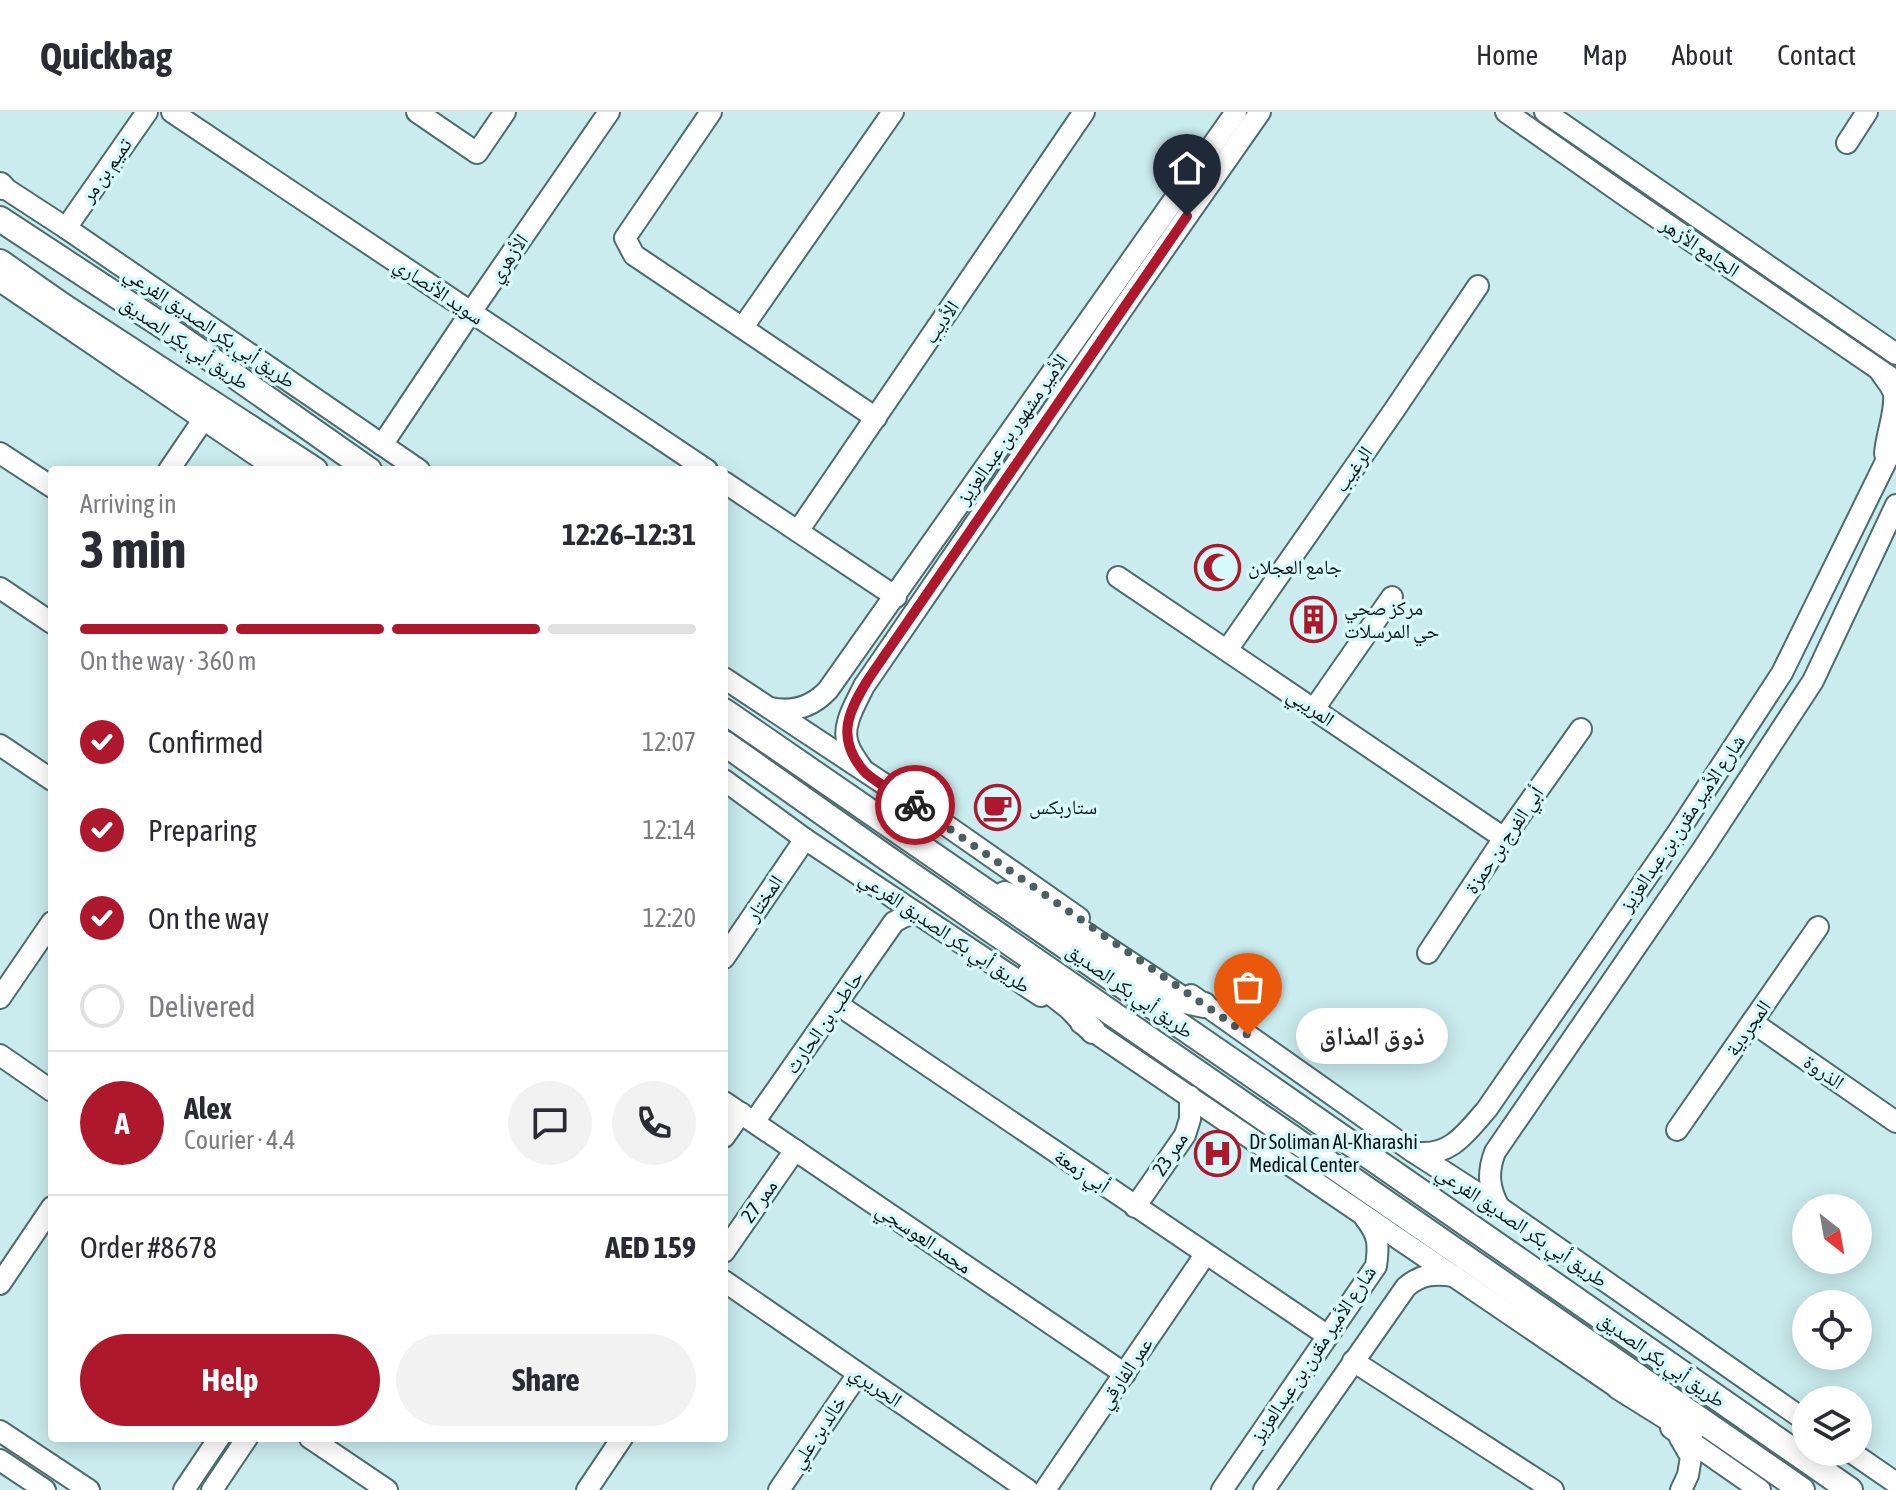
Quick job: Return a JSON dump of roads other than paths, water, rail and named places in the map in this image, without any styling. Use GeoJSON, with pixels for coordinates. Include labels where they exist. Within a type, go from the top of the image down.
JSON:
{"type":"FeatureCollection","features":[{"type":"Feature","properties":{"kind":"main road","name":"طريق أبي بكر الصديق"},"geometry":{"type":"LineString","coordinates":[[0,219],[178,336],[363,466]]}},
{"type":"Feature","properties":{"kind":"main road","name":"طريق أبي بكر الصديق"},"geometry":{"type":"LineString","coordinates":[[0,262],[309,466]]}},
{"type":"Feature","properties":{"kind":"main road","name":"طريق أبي بكر الصديق"},"geometry":{"type":"LineString","coordinates":[[728,714],[1850,1490]]}},
{"type":"Feature","properties":{"kind":"main road","name":"طريق أبي بكر الصديق"},"geometry":{"type":"LineString","coordinates":[[728,746],[1802,1490]]}},
{"type":"Feature","properties":{"kind":"main road"},"geometry":{"type":"LineString","coordinates":[[884,856],[889,870],[899,880],[1045,986],[1093,1031]]}},
{"type":"Feature","properties":{"kind":"main road"},"geometry":{"type":"LineString","coordinates":[[982,889],[1039,907],[1178,997],[1192,1004],[1204,1005]]}},
{"type":"Feature","properties":{"kind":"main road"},"geometry":{"type":"LineString","coordinates":[[1619,1387],[1784,1490]]}},
{"type":"Feature","properties":{"kind":"street","name":"تميم بن مر"},"geometry":{"type":"LineString","coordinates":[[66,228],[147,112]]}},
{"type":"Feature","properties":{"kind":"street","name":"سويد الأنصاري"},"geometry":{"type":"LineString","coordinates":[[172,112],[701,466]]}},
{"type":"Feature","properties":{"kind":"street"},"geometry":{"type":"LineString","coordinates":[[417,112],[477,153],[505,112]]}},
{"type":"Feature","properties":{"kind":"street","name":"الأزهري"},"geometry":{"type":"LineString","coordinates":[[382,445],[609,112]]}},
{"type":"Feature","properties":{"kind":"street"},"geometry":{"type":"LineString","coordinates":[[711,112],[625,238],[634,255],[876,418]]}},
{"type":"Feature","properties":{"kind":"street"},"geometry":{"type":"LineString","coordinates":[[743,327],[893,112]]}},
{"type":"Feature","properties":{"kind":"street","name":"الأديب"},"geometry":{"type":"LineString","coordinates":[[798,531],[1084,112]]}},
{"type":"Feature","properties":{"kind":"street","name":"الأمير مشهور بن عبدالعزيز"},"geometry":{"type":"LineString","coordinates":[[765,707],[784,711],[804,707],[821,697],[834,682],[1236,112]]}},
{"type":"Feature","properties":{"kind":"street","name":"الأمير مشهور بن عبدالعزيز"},"geometry":{"type":"LineString","coordinates":[[864,771],[848,745],[846,733],[858,698],[869,678],[1260,112]]}},
{"type":"Feature","properties":{"kind":"street","name":"الجامع الأزهر"},"geometry":{"type":"LineString","coordinates":[[1506,112],[1896,381]]}},
{"type":"Feature","properties":{"kind":"street","name":"الجامع الأزهر"},"geometry":{"type":"LineString","coordinates":[[1545,112],[1896,354]]}},
{"type":"Feature","properties":{"kind":"street"},"geometry":{"type":"LineString","coordinates":[[1847,143],[1867,112]]}},
{"type":"Feature","properties":{"kind":"street"},"geometry":{"type":"LineString","coordinates":[[1630,199],[1644,180]]}},
{"type":"Feature","properties":{"kind":"street","name":"طريق أبي بكر الصديق الفرعي"},"geometry":{"type":"LineString","coordinates":[[1,186],[413,466]]}},
{"type":"Feature","properties":{"kind":"street"},"geometry":{"type":"LineString","coordinates":[[0,281],[272,466]]}},
{"type":"Feature","properties":{"kind":"street","name":"الرغيب"},"geometry":{"type":"LineString","coordinates":[[1227,650],[1478,286]]}},
{"type":"Feature","properties":{"kind":"street"},"geometry":{"type":"LineString","coordinates":[[1845,346],[1857,327]]}},
{"type":"Feature","properties":{"kind":"street"},"geometry":{"type":"LineString","coordinates":[[1878,367],[1894,393],[1884,467]]}},
{"type":"Feature","properties":{"kind":"street"},"geometry":{"type":"LineString","coordinates":[[172,466],[203,420]]}},
{"type":"Feature","properties":{"kind":"street","name":"شارع الأمير مقرن بن عبدالعزيز"},"geometry":{"type":"LineString","coordinates":[[1412,1151],[1431,1153],[1449,1147],[1487,1109],[1678,832],[1782,673],[1896,441]]}},
{"type":"Feature","properties":{"kind":"street"},"geometry":{"type":"LineString","coordinates":[[0,453],[48,484]]}},
{"type":"Feature","properties":{"kind":"street"},"geometry":{"type":"LineString","coordinates":[[728,485],[896,597]]}},
{"type":"Feature","properties":{"kind":"street","name":"شارع الأمير مقرن بن عبدالعزيز"},"geometry":{"type":"LineString","coordinates":[[1499,1207],[1489,1178],[1495,1152],[1703,849],[1813,681],[1896,505]]}},
{"type":"Feature","properties":{"kind":"street","name":"المريبي"},"geometry":{"type":"LineString","coordinates":[[1118,577],[1504,838]]}},
{"type":"Feature","properties":{"kind":"street"},"geometry":{"type":"LineString","coordinates":[[0,588],[48,620]]}},
{"type":"Feature","properties":{"kind":"street"},"geometry":{"type":"LineString","coordinates":[[1314,709],[1392,597]]}},
{"type":"Feature","properties":{"kind":"street","name":"طريق أبي بكر الصديق الفرعي"},"geometry":{"type":"LineString","coordinates":[[728,681],[943,823],[1412,1151],[1499,1207],[1792,1411]]}},
{"type":"Feature","properties":{"kind":"street"},"geometry":{"type":"LineString","coordinates":[[834,682],[840,696],[849,700],[858,698]]}},
{"type":"Feature","properties":{"kind":"street","name":"أبي الفرج بن حمزة"},"geometry":{"type":"LineString","coordinates":[[1428,953],[1581,729]]}},
{"type":"Feature","properties":{"kind":"street"},"geometry":{"type":"LineString","coordinates":[[0,745],[48,777]]}},
{"type":"Feature","properties":{"kind":"street","name":"طريق أبي بكر الصديق الفرعي"},"geometry":{"type":"LineString","coordinates":[[728,783],[805,839],[1619,1387],[1676,1432],[1758,1489]]}},
{"type":"Feature","properties":{"kind":"street"},"geometry":{"type":"LineString","coordinates":[[1678,832],[1703,849]]}},
{"type":"Feature","properties":{"kind":"street","name":"المختار"},"geometry":{"type":"LineString","coordinates":[[728,952],[805,839]]}},
{"type":"Feature","properties":{"kind":"street"},"geometry":{"type":"LineString","coordinates":[[888,893],[894,922],[918,914]]}},
{"type":"Feature","properties":{"kind":"street","name":"حاطب بن الحارث"},"geometry":{"type":"LineString","coordinates":[[728,1131],[740,1112],[837,1004],[894,922]]}},
{"type":"Feature","properties":{"kind":"street","name":"المجردية"},"geometry":{"type":"LineString","coordinates":[[1677,1130],[1818,927]]}},
{"type":"Feature","properties":{"kind":"street"},"geometry":{"type":"LineString","coordinates":[[0,998],[48,928]]}},
{"type":"Feature","properties":{"kind":"street","name":"أبي زمعة"},"geometry":{"type":"LineString","coordinates":[[837,1004],[1328,1336]]}},
{"type":"Feature","properties":{"kind":"street","name":"الذروة"},"geometry":{"type":"LineString","coordinates":[[1752,1022],[1896,1122]]}},
{"type":"Feature","properties":{"kind":"street"},"geometry":{"type":"LineString","coordinates":[[0,1055],[48,1088]]}},
{"type":"Feature","properties":{"kind":"street","name":"ممر 23"},"geometry":{"type":"LineString","coordinates":[[1135,1207],[1185,1135],[1190,1119],[1190,1096]]}},
{"type":"Feature","properties":{"kind":"street"},"geometry":{"type":"LineString","coordinates":[[1487,1109],[1485,1120],[1490,1129],[1501,1133],[1511,1130]]}},
{"type":"Feature","properties":{"kind":"street","name":"محمد العوسجي"},"geometry":{"type":"LineString","coordinates":[[740,1112],[1125,1374]]}},
{"type":"Feature","properties":{"kind":"street","name":"ممر 27"},"geometry":{"type":"LineString","coordinates":[[728,1246],[795,1150]]}},
{"type":"Feature","properties":{"kind":"street","name":"شارع الأمير مقرن بن عبدالعزيز"},"geometry":{"type":"LineString","coordinates":[[1222,1490],[1376,1266],[1379,1248],[1374,1229],[1363,1215]]}},
{"type":"Feature","properties":{"kind":"street"},"geometry":{"type":"LineString","coordinates":[[0,1284],[45,1232]]}},
{"type":"Feature","properties":{"kind":"street","name":"عمر الفارقي"},"geometry":{"type":"LineString","coordinates":[[1045,1490],[1205,1255]]}},
{"type":"Feature","properties":{"kind":"street","name":"شارع الأمير مقرن بن عبدالعزيز"},"geometry":{"type":"LineString","coordinates":[[1264,1490],[1406,1287],[1414,1280],[1434,1274],[1455,1276]]}},
{"type":"Feature","properties":{"kind":"street","name":"الحريري"},"geometry":{"type":"LineString","coordinates":[[728,1288],[1028,1490]]}},
{"type":"Feature","properties":{"kind":"street"},"geometry":{"type":"LineString","coordinates":[[1343,1314],[1359,1308],[1367,1311],[1373,1317],[1373,1333]]}},
{"type":"Feature","properties":{"kind":"street"},"geometry":{"type":"LineString","coordinates":[[1353,1361],[1553,1490]]}},
{"type":"Feature","properties":{"kind":"street","name":"خالد بن علي"},"geometry":{"type":"LineString","coordinates":[[779,1490],[858,1374]]}},
{"type":"Feature","properties":{"kind":"street"},"geometry":{"type":"LineString","coordinates":[[0,1431],[58,1482],[89,1490]]}},
{"type":"Feature","properties":{"kind":"street"},"geometry":{"type":"LineString","coordinates":[[1676,1432],[1691,1457],[1681,1490]]}},
{"type":"Feature","properties":{"kind":"street"},"geometry":{"type":"LineString","coordinates":[[184,1490],[216,1442]]}},
{"type":"Feature","properties":{"kind":"street"},"geometry":{"type":"LineString","coordinates":[[212,1490],[244,1442]]}},
{"type":"Feature","properties":{"kind":"street"},"geometry":{"type":"LineString","coordinates":[[316,1442],[387,1490]]}},
{"type":"Feature","properties":{"kind":"street"},"geometry":{"type":"LineString","coordinates":[[587,1490],[619,1442]]}},
{"type":"Feature","properties":{"kind":"street"},"geometry":{"type":"LineString","coordinates":[[1,1464],[45,1490]]}},
{"type":"Feature","properties":{"kind":"street"},"geometry":{"type":"LineString","coordinates":[[1871,1466],[1896,1483]]}},
{"type":"Feature","properties":{"kind":"street"},"geometry":{"type":"LineString","coordinates":[[1734,1490],[1758,1489]]}},
{"type":"Feature","properties":{"kind":"place","name":"جامع العجلان"},"geometry":{"type":"Point","coordinates":[1217,567]}},
{"type":"Feature","properties":{"kind":"place","name":"مركز صحي حي المرسلات"},"geometry":{"type":"Point","coordinates":[1313,619]}},
{"type":"Feature","properties":{"kind":"place","name":"ستاربكس"},"geometry":{"type":"Point","coordinates":[998,807]}},
{"type":"Feature","properties":{"kind":"place","name":"ذوق المذاق"},"geometry":{"type":"Point","coordinates":[1248,1035]}},
{"type":"Feature","properties":{"kind":"place","name":"Dr Soliman Al-Kharashi Medical Center"},"geometry":{"type":"Point","coordinates":[1218,1153]}}]}
